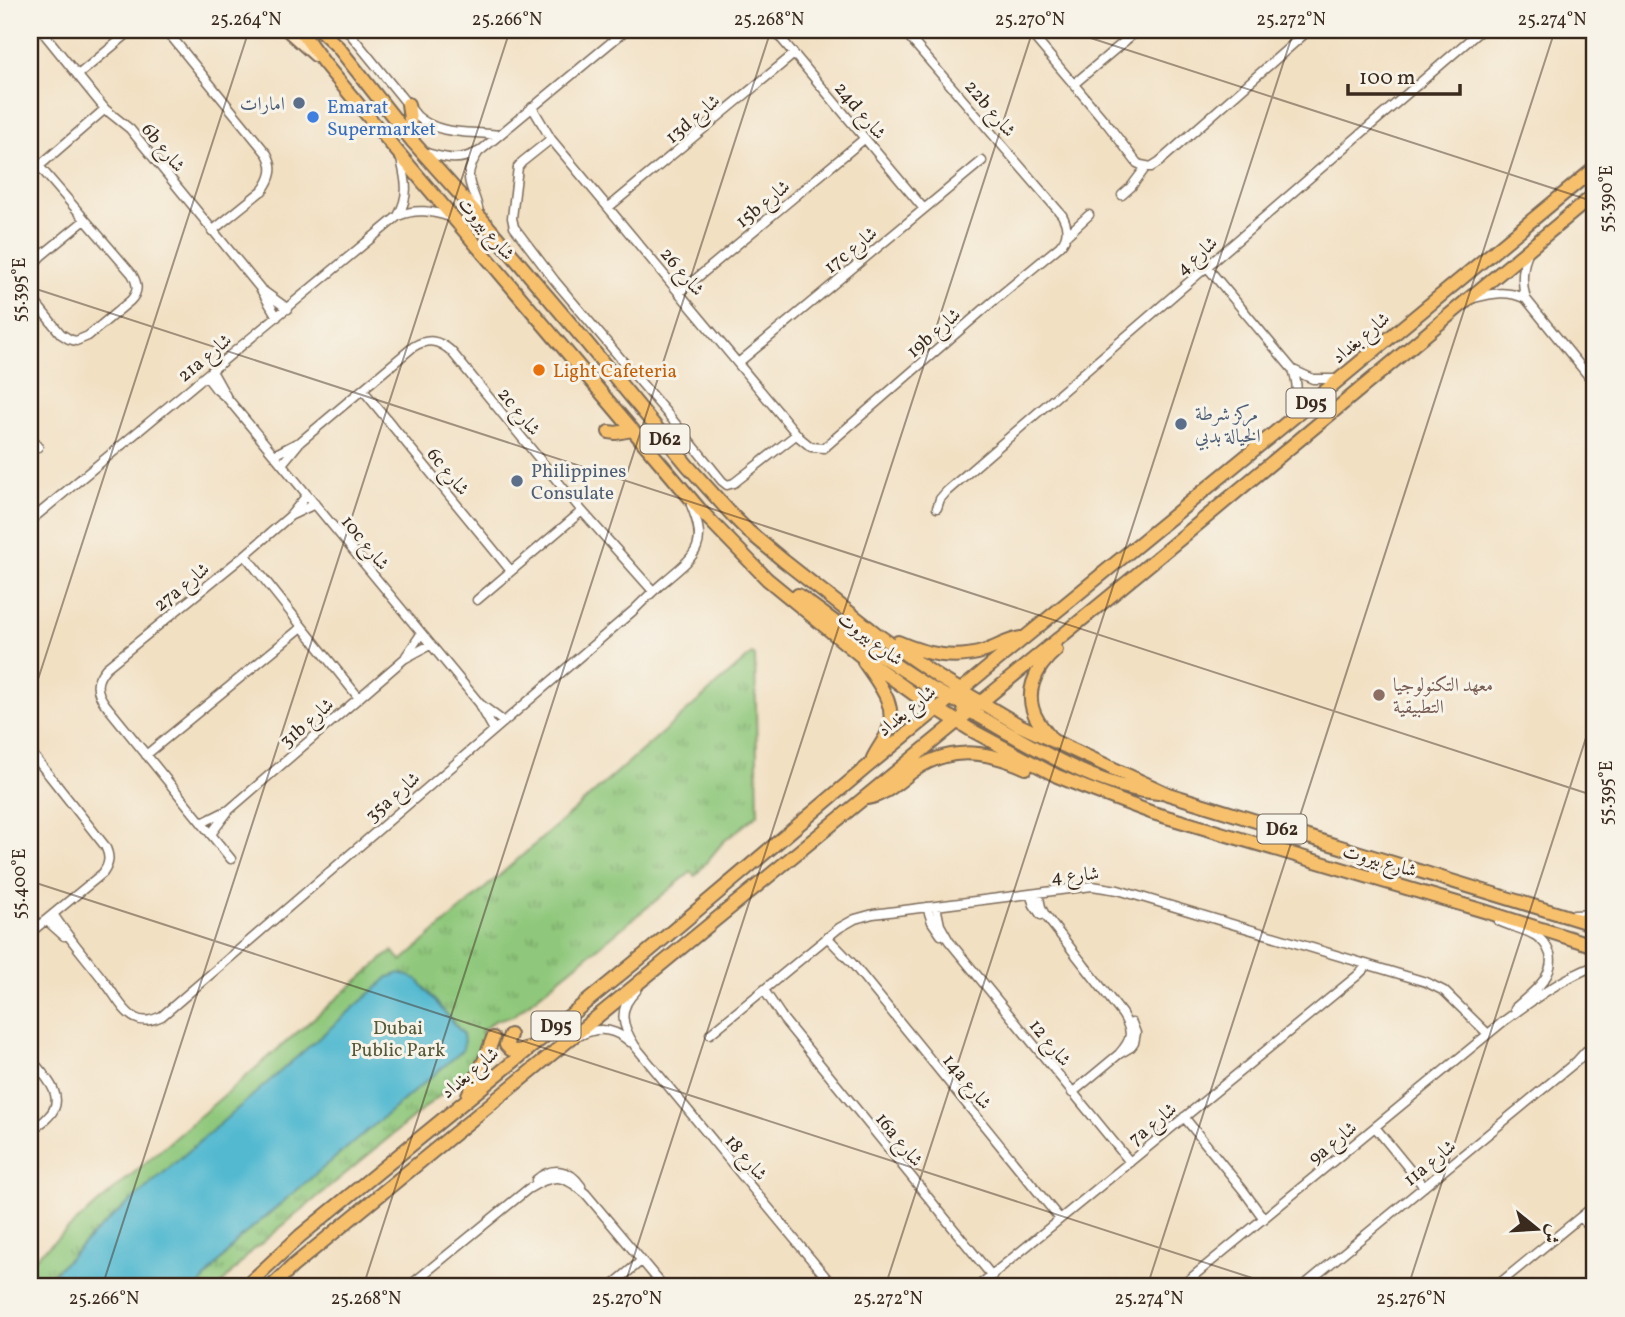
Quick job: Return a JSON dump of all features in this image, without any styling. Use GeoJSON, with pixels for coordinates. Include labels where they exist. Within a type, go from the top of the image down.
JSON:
{"type":"FeatureCollection","features":[{"type":"Feature","properties":{"kind":"main road","name":"شارع بيروت"},"geometry":{"type":"LineString","coordinates":[[286,30],[324,63]]}},
{"type":"Feature","properties":{"kind":"main road","name":"شارع بيروت"},"geometry":{"type":"LineString","coordinates":[[300,30],[324,63],[688,496],[767,579],[860,656],[957,722],[1057,776],[1120,802],[1595,946]]}},
{"type":"Feature","properties":{"kind":"main road","name":"شارع بيروت"},"geometry":{"type":"LineString","coordinates":[[320,30],[338,47]]}},
{"type":"Feature","properties":{"kind":"main road","name":"شارع بيروت"},"geometry":{"type":"LineString","coordinates":[[327,30],[417,147],[480,217],[688,466],[734,517],[766,547],[878,635],[1008,719],[1168,794],[1595,925]]}},
{"type":"Feature","properties":{"kind":"main road"},"geometry":{"type":"LineString","coordinates":[[408,104],[417,147]]}},
{"type":"Feature","properties":{"kind":"main road","name":"شارع بغداد"},"geometry":{"type":"LineString","coordinates":[[245,1287],[300,1236],[1595,168]]}},
{"type":"Feature","properties":{"kind":"main road","name":"شارع بغداد"},"geometry":{"type":"LineString","coordinates":[[271,1287],[293,1266],[981,703],[1595,194]]}},
{"type":"Feature","properties":{"kind":"main road"},"geometry":{"type":"LineString","coordinates":[[609,432],[632,430]]}},
{"type":"Feature","properties":{"kind":"main road"},"geometry":{"type":"LineString","coordinates":[[1055,743],[1038,722],[1031,701],[1032,685],[1038,670],[1047,658],[1129,588],[1157,558]]}},
{"type":"Feature","properties":{"kind":"main road"},"geometry":{"type":"LineString","coordinates":[[767,579],[795,593],[877,653],[950,699],[965,704],[981,703]]}},
{"type":"Feature","properties":{"kind":"main road"},"geometry":{"type":"LineString","coordinates":[[878,635],[925,652],[953,656],[986,651],[1025,637]]}},
{"type":"Feature","properties":{"kind":"main road"},"geometry":{"type":"LineString","coordinates":[[860,656],[884,691],[891,711],[889,728],[868,766]]}},
{"type":"Feature","properties":{"kind":"main road"},"geometry":{"type":"LineString","coordinates":[[938,709],[970,711],[1031,746],[1111,784],[1143,792],[1168,794]]}},
{"type":"Feature","properties":{"kind":"main road"},"geometry":{"type":"LineString","coordinates":[[863,798],[884,793],[911,772],[934,760],[960,754],[986,754],[1036,772],[1057,776]]}},
{"type":"Feature","properties":{"kind":"main road"},"geometry":{"type":"LineString","coordinates":[[510,1035],[506,1045],[513,1051],[531,1046]]}},
{"type":"Feature","properties":{"kind":"main road"},"geometry":{"type":"LineString","coordinates":[[465,1102],[493,1038]]}},
{"type":"Feature","properties":{"kind":"street","name":"6b شارع"},"geometry":{"type":"LineString","coordinates":[[41,30],[105,109],[130,129],[260,288],[277,317]]}},
{"type":"Feature","properties":{"kind":"street"},"geometry":{"type":"LineString","coordinates":[[78,75],[131,30]]}},
{"type":"Feature","properties":{"kind":"street"},"geometry":{"type":"LineString","coordinates":[[347,30],[420,119],[438,129],[499,135]]}},
{"type":"Feature","properties":{"kind":"street"},"geometry":{"type":"LineString","coordinates":[[417,147],[452,159],[480,151],[626,30]]}},
{"type":"Feature","properties":{"kind":"street","name":"24d شارع"},"geometry":{"type":"LineString","coordinates":[[774,30],[924,209]]}},
{"type":"Feature","properties":{"kind":"street","name":"22b شارع"},"geometry":{"type":"LineString","coordinates":[[903,30],[1062,215],[1066,224],[1066,236]]}},
{"type":"Feature","properties":{"kind":"street"},"geometry":{"type":"LineString","coordinates":[[1028,30],[1137,163],[1146,167]]}},
{"type":"Feature","properties":{"kind":"street"},"geometry":{"type":"LineString","coordinates":[[1074,84],[1138,30]]}},
{"type":"Feature","properties":{"kind":"street"},"geometry":{"type":"LineString","coordinates":[[1122,195],[1146,167],[1156,164],[1309,30]]}},
{"type":"Feature","properties":{"kind":"street","name":"شارع 4"},"geometry":{"type":"LineString","coordinates":[[937,508],[947,491],[1481,30]]}},
{"type":"Feature","properties":{"kind":"street"},"geometry":{"type":"LineString","coordinates":[[166,31],[275,162],[276,173],[272,183],[212,231]]}},
{"type":"Feature","properties":{"kind":"street","name":"13d شارع"},"geometry":{"type":"LineString","coordinates":[[609,207],[794,54]]}},
{"type":"Feature","properties":{"kind":"street"},"geometry":{"type":"LineString","coordinates":[[30,173],[105,109]]}},
{"type":"Feature","properties":{"kind":"street","name":"شارع 26"},"geometry":{"type":"LineString","coordinates":[[528,110],[805,443],[824,448],[836,437]]}},
{"type":"Feature","properties":{"kind":"street"},"geometry":{"type":"LineString","coordinates":[[551,139],[518,167],[512,218],[514,227],[555,281],[727,485],[734,483],[797,434]]}},
{"type":"Feature","properties":{"kind":"street","name":"15b شارع"},"geometry":{"type":"LineString","coordinates":[[680,292],[864,139]]}},
{"type":"Feature","properties":{"kind":"street"},"geometry":{"type":"LineString","coordinates":[[480,151],[471,166],[469,181],[480,217]]}},
{"type":"Feature","properties":{"kind":"street"},"geometry":{"type":"LineString","coordinates":[[1130,153],[1138,159],[1148,161],[1166,155]]}},
{"type":"Feature","properties":{"kind":"street"},"geometry":{"type":"LineString","coordinates":[[398,216],[407,195],[401,155]]}},
{"type":"Feature","properties":{"kind":"street","name":"17c شارع"},"geometry":{"type":"LineString","coordinates":[[738,363],[982,161]]}},
{"type":"Feature","properties":{"kind":"street"},"geometry":{"type":"LineString","coordinates":[[30,296],[61,334],[76,341],[88,336],[117,310],[128,299],[132,288],[123,264],[39,166]]}},
{"type":"Feature","properties":{"kind":"street","name":"22b شارع"},"geometry":{"type":"LineString","coordinates":[[1052,252],[1061,241],[1063,231],[1053,207]]}},
{"type":"Feature","properties":{"kind":"street"},"geometry":{"type":"LineString","coordinates":[[398,216],[419,210],[454,219]]}},
{"type":"Feature","properties":{"kind":"street"},"geometry":{"type":"LineString","coordinates":[[1052,252],[1089,215]]}},
{"type":"Feature","properties":{"kind":"street","name":"21a شارع"},"geometry":{"type":"LineString","coordinates":[[30,521],[398,216]]}},
{"type":"Feature","properties":{"kind":"street"},"geometry":{"type":"LineString","coordinates":[[30,266],[85,220]]}},
{"type":"Feature","properties":{"kind":"street"},"geometry":{"type":"LineString","coordinates":[[1529,250],[1522,278],[1525,299],[1595,383]]}},
{"type":"Feature","properties":{"kind":"street","name":"19b شارع"},"geometry":{"type":"LineString","coordinates":[[836,437],[1052,252]]}},
{"type":"Feature","properties":{"kind":"street"},"geometry":{"type":"LineString","coordinates":[[1207,267],[1293,370],[1298,393],[1289,421]]}},
{"type":"Feature","properties":{"kind":"street","name":"6b شارع"},"geometry":{"type":"LineString","coordinates":[[260,288],[288,309]]}},
{"type":"Feature","properties":{"kind":"street"},"geometry":{"type":"LineString","coordinates":[[30,290],[43,311]]}},
{"type":"Feature","properties":{"kind":"street"},"geometry":{"type":"LineString","coordinates":[[1470,299],[1501,292],[1525,299]]}},
{"type":"Feature","properties":{"kind":"street","name":"2c شارع"},"geometry":{"type":"LineString","coordinates":[[363,390],[413,347],[426,341],[437,342],[451,351],[631,567],[650,594]]}},
{"type":"Feature","properties":{"kind":"street"},"geometry":{"type":"LineString","coordinates":[[1293,370],[1313,379],[1341,379]]}},
{"type":"Feature","properties":{"kind":"street","name":"10c شارع"},"geometry":{"type":"LineString","coordinates":[[209,373],[480,704],[494,730]]}},
{"type":"Feature","properties":{"kind":"street"},"geometry":{"type":"LineString","coordinates":[[282,464],[300,442],[363,390]]}},
{"type":"Feature","properties":{"kind":"street","name":"6c شارع"},"geometry":{"type":"LineString","coordinates":[[363,390],[511,571]]}},
{"type":"Feature","properties":{"kind":"street"},"geometry":{"type":"LineString","coordinates":[[30,438],[38,447]]}},
{"type":"Feature","properties":{"kind":"street"},"geometry":{"type":"LineString","coordinates":[[274,455],[300,442]]}},
{"type":"Feature","properties":{"kind":"street","name":"27a شارع"},"geometry":{"type":"LineString","coordinates":[[146,754],[105,704],[97,690],[98,678],[106,668],[290,516],[307,495]]}},
{"type":"Feature","properties":{"kind":"street","name":"35a شارع"},"geometry":{"type":"LineString","coordinates":[[49,917],[133,1017],[146,1021],[162,1016],[688,561],[697,548],[699,525],[688,496]]}},
{"type":"Feature","properties":{"kind":"street","name":"27a شارع"},"geometry":{"type":"LineString","coordinates":[[290,516],[315,504]]}},
{"type":"Feature","properties":{"kind":"street"},"geometry":{"type":"LineString","coordinates":[[477,600],[582,511]]}},
{"type":"Feature","properties":{"kind":"street"},"geometry":{"type":"LineString","coordinates":[[245,555],[359,698]]}},
{"type":"Feature","properties":{"kind":"street"},"geometry":{"type":"LineString","coordinates":[[231,859],[146,754],[302,627]]}},
{"type":"Feature","properties":{"kind":"street","name":"31b شارع"},"geometry":{"type":"LineString","coordinates":[[404,659],[421,634]]}},
{"type":"Feature","properties":{"kind":"street","name":"31b شارع"},"geometry":{"type":"LineString","coordinates":[[211,834],[229,810],[404,659],[430,645]]}},
{"type":"Feature","properties":{"kind":"street","name":"10c شارع"},"geometry":{"type":"LineString","coordinates":[[480,704],[504,722]]}},
{"type":"Feature","properties":{"kind":"street"},"geometry":{"type":"LineString","coordinates":[[30,751],[105,846],[109,856],[103,873],[30,933]]}},
{"type":"Feature","properties":{"kind":"street","name":"31b شارع"},"geometry":{"type":"LineString","coordinates":[[202,823],[229,810]]}},
{"type":"Feature","properties":{"kind":"street","name":"شارع 4"},"geometry":{"type":"LineString","coordinates":[[710,1034],[830,935],[863,915],[1092,886],[1110,888],[1432,984],[1444,991],[1485,1036]]}},
{"type":"Feature","properties":{"kind":"street"},"geometry":{"type":"LineString","coordinates":[[1034,893],[1052,923],[1122,1014],[1133,1023],[1136,1033],[1131,1047],[1072,1093]]}},
{"type":"Feature","properties":{"kind":"street","name":"شارع 12"},"geometry":{"type":"LineString","coordinates":[[931,906],[949,941],[1130,1162]]}},
{"type":"Feature","properties":{"kind":"street","name":"9a شارع"},"geometry":{"type":"LineString","coordinates":[[1484,911],[1539,938],[1547,947],[1551,960],[1546,978],[1504,1021]]}},
{"type":"Feature","properties":{"kind":"street"},"geometry":{"type":"LineString","coordinates":[[1567,916],[1595,914]]}},
{"type":"Feature","properties":{"kind":"street","name":"14a شارع"},"geometry":{"type":"LineString","coordinates":[[830,935],[1060,1219]]}},
{"type":"Feature","properties":{"kind":"street","name":"شارع 18"},"geometry":{"type":"LineString","coordinates":[[680,948],[674,958],[633,993],[623,1016],[625,1029],[635,1046],[829,1281]]}},
{"type":"Feature","properties":{"kind":"street"},"geometry":{"type":"LineString","coordinates":[[1346,984],[1351,975],[1352,961]]}},
{"type":"Feature","properties":{"kind":"street","name":"7a شارع"},"geometry":{"type":"LineString","coordinates":[[978,1287],[1368,965]]}},
{"type":"Feature","properties":{"kind":"street","name":"9a شارع"},"geometry":{"type":"LineString","coordinates":[[1180,1287],[1504,1021],[1546,991],[1595,966]]}},
{"type":"Feature","properties":{"kind":"street","name":"16a شارع"},"geometry":{"type":"LineString","coordinates":[[761,992],[992,1276]]}},
{"type":"Feature","properties":{"kind":"street","name":"شارع 18"},"geometry":{"type":"LineString","coordinates":[[564,1043],[586,1032],[604,1029],[621,1035],[635,1046]]}},
{"type":"Feature","properties":{"kind":"street","name":"11a شارع"},"geometry":{"type":"LineString","coordinates":[[1302,1287],[1586,1051],[1595,1048]]}},
{"type":"Feature","properties":{"kind":"street","name":"11a شارع"},"geometry":{"type":"LineString","coordinates":[[1577,1061],[1595,1054]]}},
{"type":"Feature","properties":{"kind":"street"},"geometry":{"type":"LineString","coordinates":[[30,1058],[55,1092],[57,1099],[51,1115],[31,1130]]}},
{"type":"Feature","properties":{"kind":"street"},"geometry":{"type":"LineString","coordinates":[[1184,1118],[1266,1217]]}},
{"type":"Feature","properties":{"kind":"street"},"geometry":{"type":"LineString","coordinates":[[1375,1127],[1424,1187]]}},
{"type":"Feature","properties":{"kind":"street"},"geometry":{"type":"LineString","coordinates":[[408,1287],[542,1175],[559,1170],[574,1176],[664,1287]]}},
{"type":"Feature","properties":{"kind":"street"},"geometry":{"type":"LineString","coordinates":[[1496,1287],[1595,1205]]}},
{"type":"Feature","properties":{"kind":"street"},"geometry":{"type":"LineString","coordinates":[[1581,1217],[1595,1234]]}},
{"type":"Feature","properties":{"kind":"street"},"geometry":{"type":"LineString","coordinates":[[610,1287],[641,1261]]}},
{"type":"Feature","properties":{"kind":"street"},"geometry":{"type":"LineString","coordinates":[[1314,1278],[1321,1287]]}},
{"type":"Feature","properties":{"kind":"street"},"geometry":{"type":"LineString","coordinates":[[810,1287],[829,1281]]}},
{"type":"Feature","properties":{"kind":"street"},"geometry":{"type":"LineString","coordinates":[[818,1287],[829,1281]]}},
{"type":"Feature","properties":{"kind":"green space","name":"Dubai Public Park"},"geometry":{"type":"Polygon","coordinates":[[[752,654],[755,656],[758,814],[723,842],[695,876],[691,872],[513,1016],[496,1020],[481,1031],[487,1042],[475,1053],[480,1062],[251,1252],[219,1287],[30,1287],[30,1262],[392,951],[402,961],[752,654]]]}},
{"type":"Feature","properties":{"kind":"water"},"geometry":{"type":"Polygon","coordinates":[[[400,973],[417,979],[463,1034],[462,1051],[240,1238],[198,1287],[39,1287],[100,1228],[389,977],[400,973]]]}},
{"type":"Feature","properties":{"kind":"place","name":"امارات"},"geometry":{"type":"Point","coordinates":[299,103]}},
{"type":"Feature","properties":{"kind":"place","name":"Emarat Supermarket"},"geometry":{"type":"Point","coordinates":[313,117]}},
{"type":"Feature","properties":{"kind":"place","name":"Light Cafeteria"},"geometry":{"type":"Point","coordinates":[539,370]}},
{"type":"Feature","properties":{"kind":"place","name":"مركز شرطة الخيالة بدبي"},"geometry":{"type":"Point","coordinates":[1181,424]}},
{"type":"Feature","properties":{"kind":"place","name":"Philippines Consulate"},"geometry":{"type":"Point","coordinates":[517,481]}},
{"type":"Feature","properties":{"kind":"place","name":"معهد التكنولوجيا التطبيقية"},"geometry":{"type":"Point","coordinates":[1379,695]}}]}
